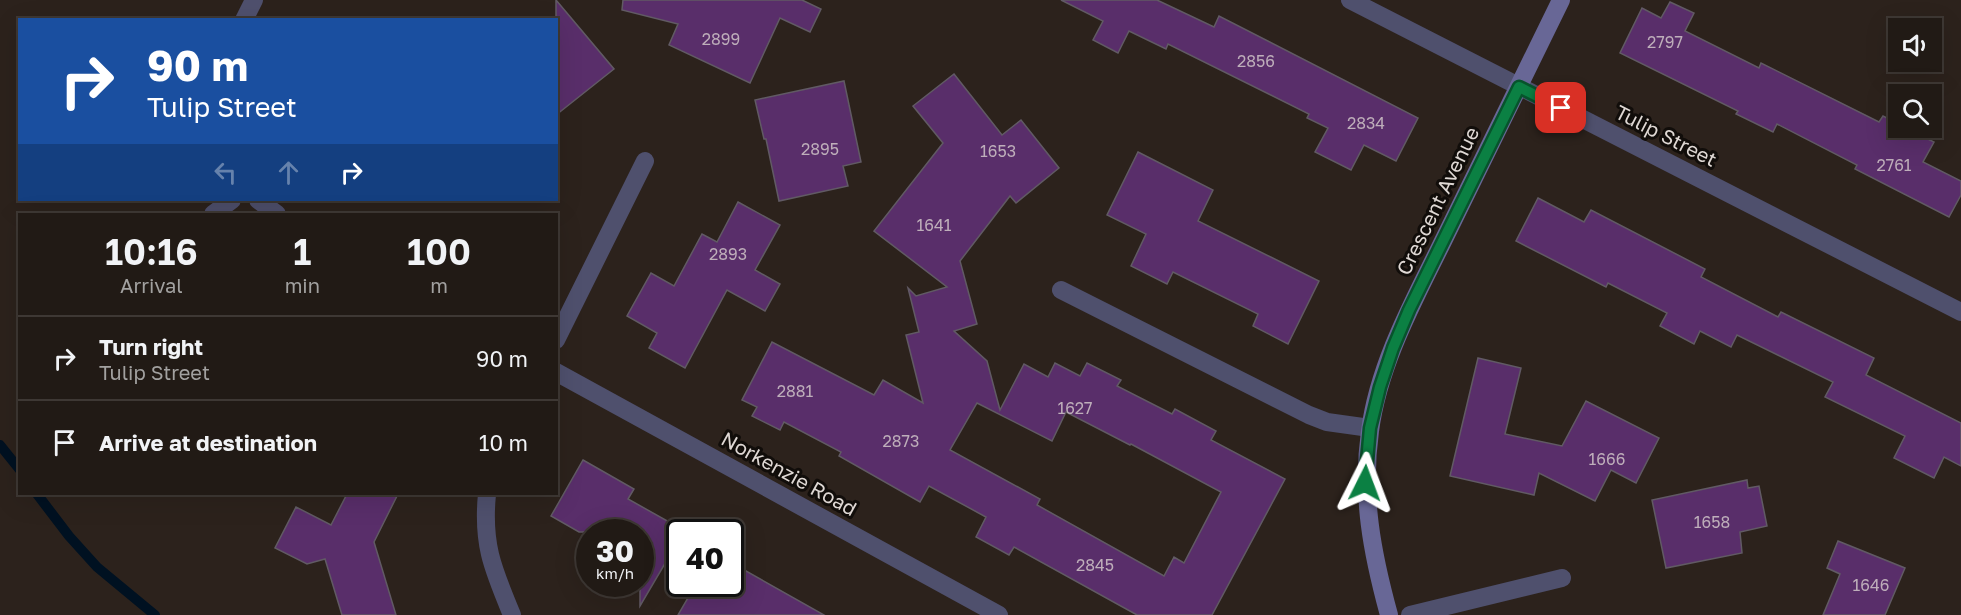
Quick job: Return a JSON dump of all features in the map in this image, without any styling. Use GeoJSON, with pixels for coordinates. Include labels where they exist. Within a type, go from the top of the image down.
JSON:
{"type":"FeatureCollection","features":[{"type":"Feature","properties":{"kind":"street"},"geometry":{"type":"LineString","coordinates":[[245,18],[254,0]]}},
{"type":"Feature","properties":{"kind":"street","name":"Tulip Street"},"geometry":{"type":"LineString","coordinates":[[1350,0],[1961,312]]}},
{"type":"Feature","properties":{"kind":"street","name":"Crescent Avenue"},"geometry":{"type":"LineString","coordinates":[[1389,615],[1374,561],[1365,483],[1370,428],[1380,387],[1409,310],[1561,0]]}},
{"type":"Feature","properties":{"kind":"street"},"geometry":{"type":"LineString","coordinates":[[558,336],[645,161]]}},
{"type":"Feature","properties":{"kind":"street"},"geometry":{"type":"LineString","coordinates":[[214,213],[231,201]]}},
{"type":"Feature","properties":{"kind":"street"},"geometry":{"type":"LineString","coordinates":[[259,201],[276,213]]}},
{"type":"Feature","properties":{"kind":"street"},"geometry":{"type":"LineString","coordinates":[[1061,290],[1309,415],[1327,422],[1370,428]]}},
{"type":"Feature","properties":{"kind":"street","name":"Norkenzie Road"},"geometry":{"type":"LineString","coordinates":[[558,373],[999,615]]}},
{"type":"Feature","properties":{"kind":"street"},"geometry":{"type":"LineString","coordinates":[[487,495],[485,518],[488,551],[512,615]]}},
{"type":"Feature","properties":{"kind":"street"},"geometry":{"type":"LineString","coordinates":[[1410,615],[1562,578]]}},
{"type":"Feature","properties":{"kind":"building"},"geometry":{"type":"Polygon","coordinates":[[[556,0],[614,69],[558,113],[558,18],[556,18],[556,0]]]}},
{"type":"Feature","properties":{"kind":"building"},"geometry":{"type":"Polygon","coordinates":[[[623,0],[802,0],[821,9],[810,32],[780,18],[750,83],[669,45],[678,24],[622,10],[623,0]]]}},
{"type":"Feature","properties":{"kind":"building"},"geometry":{"type":"Polygon","coordinates":[[[1061,0],[1157,0],[1214,27],[1219,16],[1418,118],[1396,161],[1364,145],[1351,170],[1315,152],[1328,128],[1307,118],[1309,114],[1168,44],[1166,49],[1129,31],[1118,53],[1093,40],[1103,21],[1061,0]]]}},
{"type":"Feature","properties":{"kind":"building"},"geometry":{"type":"Polygon","coordinates":[[[1670,2],[1694,13],[1685,31],[1759,68],[1761,63],[1879,122],[1883,116],[1888,118],[1888,138],[1926,138],[1934,142],[1923,162],[1961,181],[1961,195],[1949,217],[1855,169],[1857,165],[1777,124],[1773,132],[1736,114],[1738,111],[1620,53],[1642,8],[1661,18],[1670,2]]]}},
{"type":"Feature","properties":{"kind":"building"},"geometry":{"type":"Polygon","coordinates":[[[954,74],[1002,135],[1021,120],[1059,168],[1016,203],[1010,196],[960,261],[977,324],[954,331],[987,361],[1000,410],[1024,364],[1048,377],[1055,363],[1080,376],[1087,363],[1121,380],[1117,386],[1172,414],[1175,409],[1216,431],[1211,440],[1285,479],[1212,615],[1137,615],[1014,547],[1009,555],[976,537],[986,517],[929,486],[920,502],[839,456],[841,452],[784,422],[780,430],[752,416],[757,407],[742,400],[772,342],[874,395],[883,380],[923,403],[906,335],[919,332],[908,288],[916,296],[947,287],[874,231],[943,143],[913,106],[954,74]],[[977,403],[950,450],[1040,499],[1037,505],[1164,576],[1174,557],[1184,563],[1221,492],[1066,412],[1052,441],[977,403]]]}},
{"type":"Feature","properties":{"kind":"building"},"geometry":{"type":"Polygon","coordinates":[[[844,81],[861,162],[843,166],[848,186],[779,201],[755,100],[844,81]]]}},
{"type":"Feature","properties":{"kind":"building"},"geometry":{"type":"Polygon","coordinates":[[[1138,152],[1213,190],[1198,221],[1319,281],[1288,344],[1253,326],[1258,314],[1173,272],[1167,284],[1131,266],[1146,234],[1107,215],[1138,152]]]}},
{"type":"Feature","properties":{"kind":"building"},"geometry":{"type":"Polygon","coordinates":[[[1538,198],[1584,222],[1591,210],[1705,269],[1701,277],[1778,317],[1781,312],[1874,358],[1866,375],[1961,423],[1961,466],[1944,457],[1934,478],[1894,458],[1905,436],[1825,397],[1833,382],[1737,335],[1731,347],[1700,331],[1694,344],[1660,326],[1667,313],[1608,283],[1606,287],[1516,241],[1538,198]]]}},
{"type":"Feature","properties":{"kind":"building"},"geometry":{"type":"Polygon","coordinates":[[[738,202],[780,225],[755,270],[780,284],[765,311],[727,290],[685,368],[649,348],[657,333],[627,316],[651,273],[674,286],[702,234],[717,242],[738,202]]]}},
{"type":"Feature","properties":{"kind":"building"},"geometry":{"type":"Polygon","coordinates":[[[1478,358],[1521,368],[1505,434],[1562,446],[1586,401],[1659,438],[1636,483],[1611,470],[1595,501],[1539,473],[1534,495],[1450,476],[1478,358]]]}},
{"type":"Feature","properties":{"kind":"building"},"geometry":{"type":"Polygon","coordinates":[[[583,460],[634,489],[628,499],[666,520],[666,562],[654,582],[654,519],[576,519],[576,530],[551,516],[583,460]]]}},
{"type":"Feature","properties":{"kind":"building"},"geometry":{"type":"Polygon","coordinates":[[[1747,480],[1748,488],[1759,486],[1767,526],[1740,532],[1742,553],[1666,568],[1652,500],[1747,480]]]}},
{"type":"Feature","properties":{"kind":"building"},"geometry":{"type":"Polygon","coordinates":[[[346,495],[398,495],[374,542],[396,615],[342,615],[325,559],[307,564],[275,548],[296,507],[331,525],[346,495]]]}},
{"type":"Feature","properties":{"kind":"building"},"geometry":{"type":"Polygon","coordinates":[[[1838,541],[1905,568],[1885,615],[1823,615],[1840,574],[1827,568],[1838,541]]]}},
{"type":"Feature","properties":{"kind":"building"},"geometry":{"type":"Polygon","coordinates":[[[744,570],[824,615],[678,615],[688,597],[744,597],[744,570]]]}},
{"type":"Feature","properties":{"kind":"building"},"geometry":{"type":"Polygon","coordinates":[[[640,597],[645,597],[640,606],[640,597]]]}},
{"type":"Feature","properties":{"kind":"waterway"},"geometry":{"type":"LineString","coordinates":[[0,445],[18,468]]}},
{"type":"Feature","properties":{"kind":"waterway"},"geometry":{"type":"LineString","coordinates":[[38,495],[69,536],[97,567],[155,615]]}},
{"type":"Feature","properties":{"kind":"route"},"geometry":{"type":"LineString","coordinates":[[1365,483],[1370,428],[1393,348],[1409,310],[1519,87],[1561,108]]}}]}
